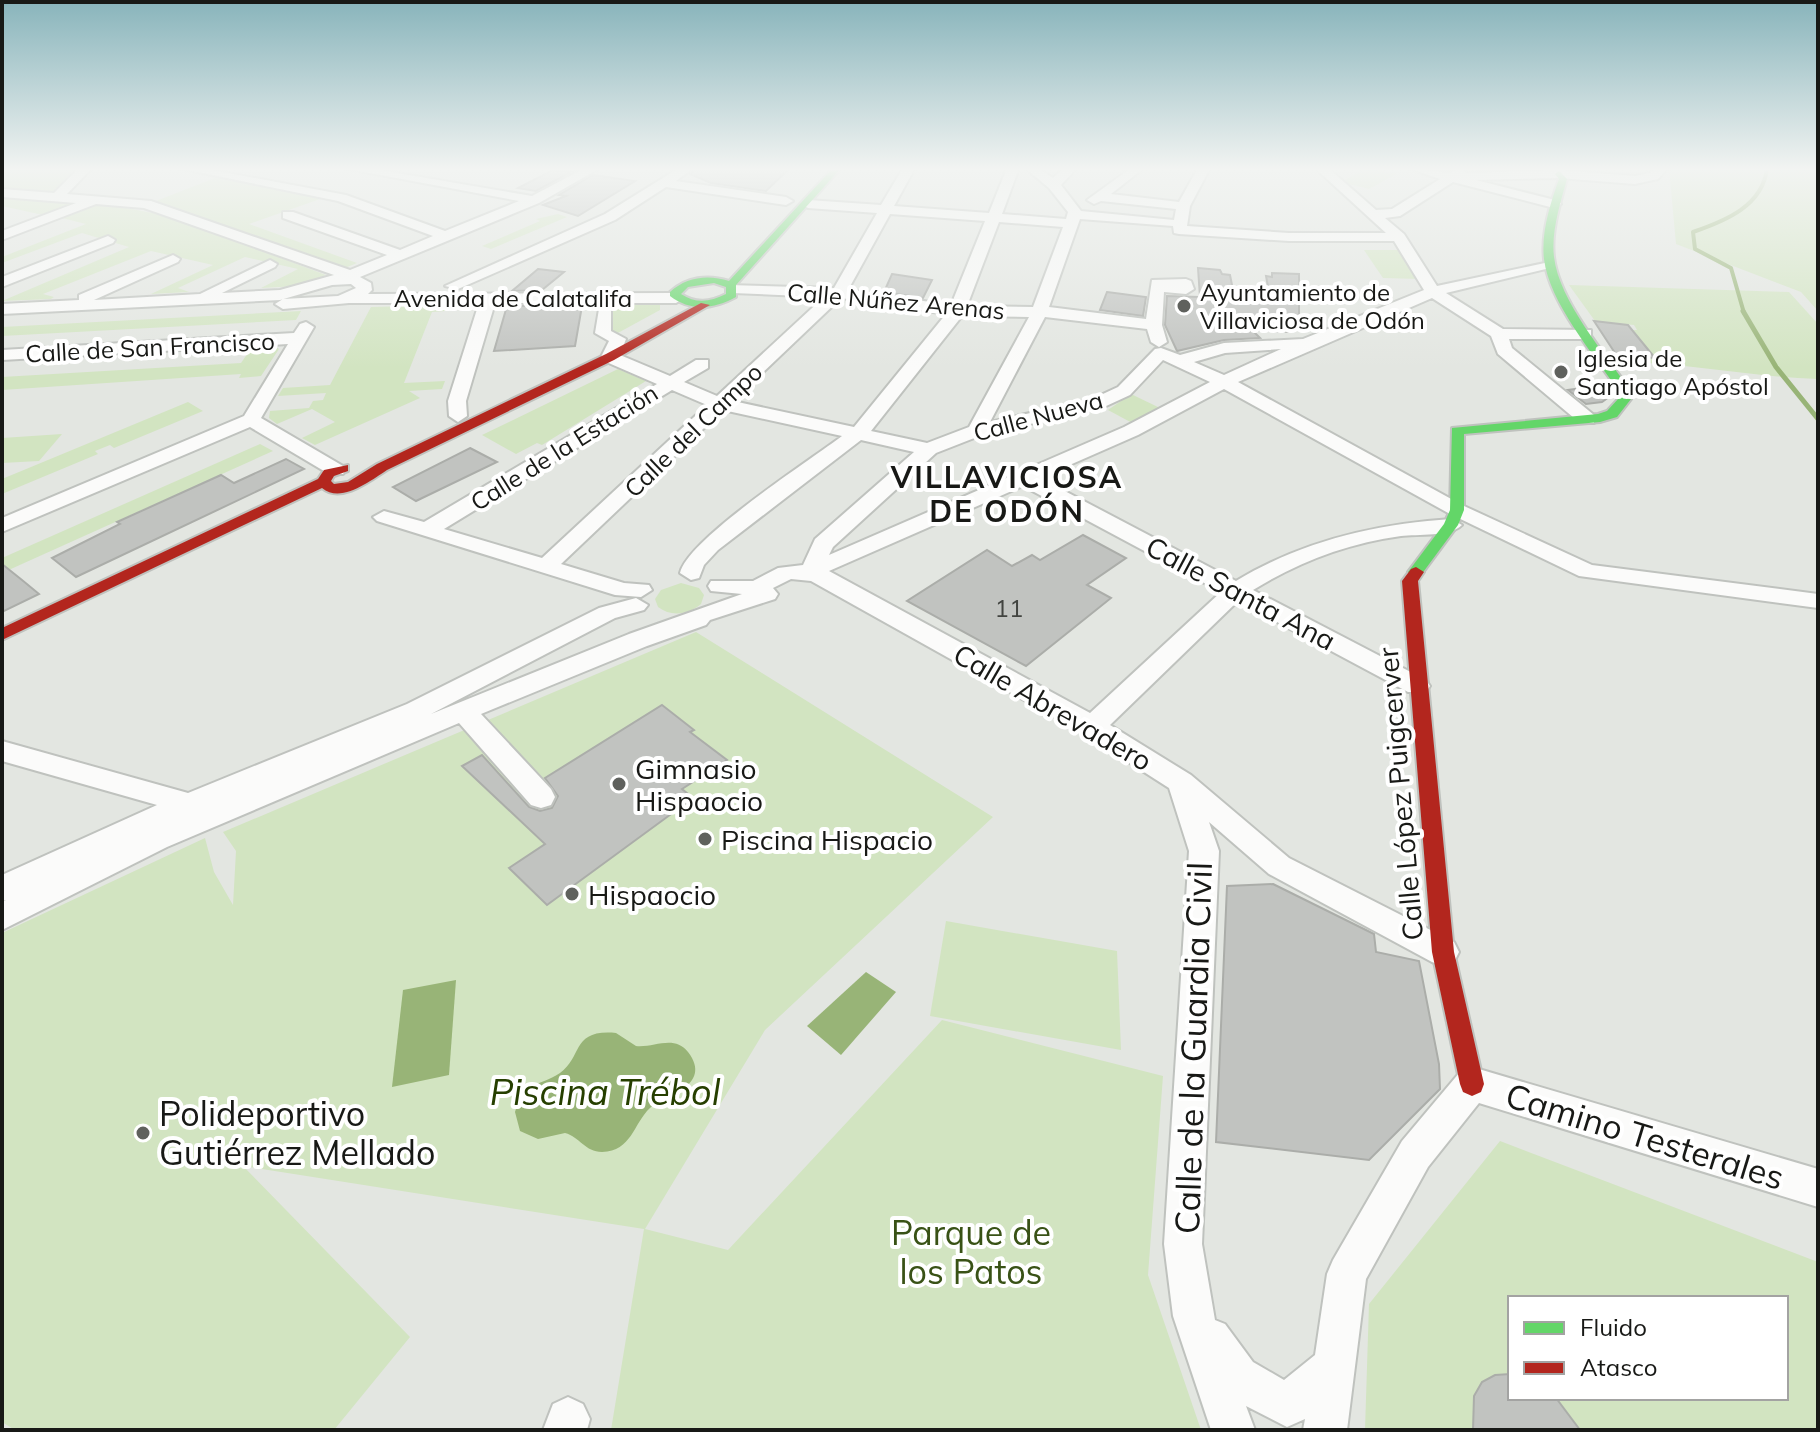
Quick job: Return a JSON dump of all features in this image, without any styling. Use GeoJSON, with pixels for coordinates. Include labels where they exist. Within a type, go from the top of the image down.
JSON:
{"type":"FeatureCollection","features":[{"type":"Feature","properties":{"kind":"street"},"geometry":{"type":"LineString","coordinates":[[2,320],[311,299],[357,294],[363,283],[231,235]]}},
{"type":"Feature","properties":{"kind":"street"},"geometry":{"type":"LineString","coordinates":[[343,235],[397,254]]}},
{"type":"Feature","properties":{"kind":"street"},"geometry":{"type":"LineString","coordinates":[[2,526],[251,420],[299,338],[311,299],[323,282],[345,277],[442,235]]}},
{"type":"Feature","properties":{"kind":"street"},"geometry":{"type":"LineString","coordinates":[[453,286],[569,235]]}},
{"type":"Feature","properties":{"kind":"street"},"geometry":{"type":"LineString","coordinates":[[747,239],[751,235]]}},
{"type":"Feature","properties":{"kind":"street"},"geometry":{"type":"LineString","coordinates":[[2,635],[610,357],[705,305],[728,298],[732,286],[779,235]]}},
{"type":"Feature","properties":{"kind":"street","name":"Calle del Campo"},"geometry":{"type":"LineString","coordinates":[[548,564],[837,293],[871,235]]}},
{"type":"Feature","properties":{"kind":"street"},"geometry":{"type":"LineString","coordinates":[[2,917],[87,870],[422,718],[664,581],[861,431],[957,311],[989,235]]}},
{"type":"Feature","properties":{"kind":"street"},"geometry":{"type":"LineString","coordinates":[[976,431],[1040,311],[1059,235]]}},
{"type":"Feature","properties":{"kind":"street"},"geometry":{"type":"LineString","coordinates":[[1266,235],[1399,237]]}},
{"type":"Feature","properties":{"kind":"street"},"geometry":{"type":"LineString","coordinates":[[1397,235],[1433,292],[1499,334],[1585,334]]}},
{"type":"Feature","properties":{"kind":"street"},"geometry":{"type":"LineString","coordinates":[[1454,517],[1457,431],[1587,419],[1612,414],[1625,399],[1624,390],[1585,334],[1549,264],[1551,235]]}},
{"type":"Feature","properties":{"kind":"street"},"geometry":{"type":"LineString","coordinates":[[2,282],[108,240]]}},
{"type":"Feature","properties":{"kind":"street"},"geometry":{"type":"LineString","coordinates":[[2,655],[458,416],[618,339],[668,311],[679,295],[704,280],[728,258]]}},
{"type":"Feature","properties":{"kind":"street"},"geometry":{"type":"LineString","coordinates":[[69,305],[173,259]]}},
{"type":"Feature","properties":{"kind":"street"},"geometry":{"type":"LineString","coordinates":[[202,298],[270,264]]}},
{"type":"Feature","properties":{"kind":"street"},"geometry":{"type":"LineString","coordinates":[[2,889],[81,849],[187,803],[422,718],[465,713],[638,640],[792,585],[811,571],[1131,431],[1306,343],[1433,292],[1549,264]]}},
{"type":"Feature","properties":{"kind":"street"},"geometry":{"type":"LineString","coordinates":[[704,280],[732,286]]}},
{"type":"Feature","properties":{"kind":"street","name":"Avenida de Calatalifa"},"geometry":{"type":"LineString","coordinates":[[357,294],[453,286],[679,295]]}},
{"type":"Feature","properties":{"kind":"street","name":"Calle Núñez Arenas"},"geometry":{"type":"LineString","coordinates":[[732,286],[837,293],[957,311],[1040,311],[1154,325]]}},
{"type":"Feature","properties":{"kind":"street"},"geometry":{"type":"LineString","coordinates":[[1156,291],[1154,325],[1161,353],[1182,360],[1224,382],[1454,517],[1587,571],[1818,601]]}},
{"type":"Feature","properties":{"kind":"street","name":"Avenida de Calatalifa"},"geometry":{"type":"LineString","coordinates":[[357,294],[489,297],[679,295]]}},
{"type":"Feature","properties":{"kind":"street"},"geometry":{"type":"LineString","coordinates":[[679,295],[705,305]]}},
{"type":"Feature","properties":{"kind":"street"},"geometry":{"type":"LineString","coordinates":[[458,416],[457,401],[489,297]]}},
{"type":"Feature","properties":{"kind":"street"},"geometry":{"type":"LineString","coordinates":[[2,309],[202,298],[311,299]]}},
{"type":"Feature","properties":{"kind":"street"},"geometry":{"type":"LineString","coordinates":[[605,312],[603,333],[618,339]]}},
{"type":"Feature","properties":{"kind":"street"},"geometry":{"type":"LineString","coordinates":[[1499,334],[1504,350],[1587,419]]}},
{"type":"Feature","properties":{"kind":"street","name":"Calle de San Francisco"},"geometry":{"type":"LineString","coordinates":[[2,355],[299,338]]}},
{"type":"Feature","properties":{"kind":"street"},"geometry":{"type":"LineString","coordinates":[[610,357],[618,339]]}},
{"type":"Feature","properties":{"kind":"street"},"geometry":{"type":"LineString","coordinates":[[1182,360],[1224,348],[1306,343]]}},
{"type":"Feature","properties":{"kind":"street","name":"Calle Nueva"},"geometry":{"type":"LineString","coordinates":[[811,571],[823,544],[929,449],[976,431],[1098,403],[1124,391],[1161,353]]}},
{"type":"Feature","properties":{"kind":"street"},"geometry":{"type":"LineString","coordinates":[[610,357],[720,404],[861,431],[929,449]]}},
{"type":"Feature","properties":{"kind":"street","name":"Calle de la Estación"},"geometry":{"type":"LineString","coordinates":[[427,530],[702,364]]}},
{"type":"Feature","properties":{"kind":"street"},"geometry":{"type":"LineString","coordinates":[[251,420],[343,477]]}},
{"type":"Feature","properties":{"kind":"street","name":"Calle Santa Ana"},"geometry":{"type":"LineString","coordinates":[[1022,477],[1417,686]]}},
{"type":"Feature","properties":{"kind":"street"},"geometry":{"type":"LineString","coordinates":[[384,517],[548,564],[623,590],[703,575],[719,586],[756,588],[786,573],[811,571]]}},
{"type":"Feature","properties":{"kind":"street"},"geometry":{"type":"LineString","coordinates":[[1092,726],[1235,591],[1261,573],[1327,546],[1454,517]]}},
{"type":"Feature","properties":{"kind":"street","name":"Calle López Puigcerver"},"geometry":{"type":"LineString","coordinates":[[1454,517],[1410,581],[1443,952],[1472,1084]]}},
{"type":"Feature","properties":{"kind":"street","name":"Calle Abrevadero"},"geometry":{"type":"LineString","coordinates":[[811,571],[1092,726],[1181,782],[1279,866],[1443,952]]}},
{"type":"Feature","properties":{"kind":"street"},"geometry":{"type":"LineString","coordinates":[[664,581],[647,619],[658,623],[685,624],[704,616],[720,600],[719,586]]}},
{"type":"Feature","properties":{"kind":"street"},"geometry":{"type":"LineString","coordinates":[[465,713],[541,797]]}},
{"type":"Feature","properties":{"kind":"street"},"geometry":{"type":"LineString","coordinates":[[2,751],[187,803]]}},
{"type":"Feature","properties":{"kind":"street","name":"Calle de la Guardia Civil"},"geometry":{"type":"LineString","coordinates":[[1181,782],[1204,851],[1183,1244],[1193,1316],[1233,1430]]}},
{"type":"Feature","properties":{"kind":"street"},"geometry":{"type":"LineString","coordinates":[[1325,1430],[1331,1369],[1347,1274],[1415,1154],[1472,1084]]}},
{"type":"Feature","properties":{"kind":"street","name":"Camino Testerales"},"geometry":{"type":"LineString","coordinates":[[1472,1084],[1818,1188]]}},
{"type":"Feature","properties":{"kind":"street"},"geometry":{"type":"LineString","coordinates":[[1193,1316],[1238,1377],[1287,1406],[1331,1369]]}},
{"type":"Feature","properties":{"kind":"green space"},"geometry":{"type":"Polygon","coordinates":[[[58,235],[77,235],[2,263],[2,257],[58,235]]]}},
{"type":"Feature","properties":{"kind":"green space"},"geometry":{"type":"Polygon","coordinates":[[[88,235],[219,235],[326,275],[299,286],[261,288],[298,269],[245,257],[178,288],[189,292],[151,294],[213,265],[151,251],[43,294],[54,297],[51,299],[2,301],[129,247],[88,235]]]}},
{"type":"Feature","properties":{"kind":"green space"},"geometry":{"type":"Polygon","coordinates":[[[251,235],[279,235],[357,263],[345,268],[251,235]]]}},
{"type":"Feature","properties":{"kind":"green space"},"geometry":{"type":"Polygon","coordinates":[[[508,235],[525,235],[491,249],[482,246],[508,235]]]}},
{"type":"Feature","properties":{"kind":"green space"},"geometry":{"type":"Polygon","coordinates":[[[1675,235],[1818,235],[1818,311],[1801,292],[1676,244],[1675,235]]]}},
{"type":"Feature","properties":{"kind":"green space"},"geometry":{"type":"Polygon","coordinates":[[[1364,250],[1400,250],[1420,279],[1383,278],[1364,250]]]}},
{"type":"Feature","properties":{"kind":"green space"},"geometry":{"type":"Polygon","coordinates":[[[1569,285],[1789,292],[1818,324],[1818,379],[1623,362],[1619,356],[1654,357],[1633,330],[1637,330],[1634,325],[1595,321],[1569,285]]]}},
{"type":"Feature","properties":{"kind":"green space"},"geometry":{"type":"Polygon","coordinates":[[[614,301],[655,302],[660,305],[660,310],[616,334],[606,330],[614,301]]]}},
{"type":"Feature","properties":{"kind":"green space"},"geometry":{"type":"Polygon","coordinates":[[[448,305],[445,311],[432,312],[404,383],[445,381],[442,389],[409,391],[420,398],[315,445],[302,438],[335,422],[312,409],[277,424],[269,418],[270,411],[309,408],[313,401],[323,400],[326,393],[278,396],[283,388],[330,385],[371,307],[448,305]]]}},
{"type":"Feature","properties":{"kind":"green space"},"geometry":{"type":"Polygon","coordinates":[[[301,311],[296,320],[2,336],[2,327],[301,311]]]}},
{"type":"Feature","properties":{"kind":"green space"},"geometry":{"type":"Polygon","coordinates":[[[275,346],[279,349],[261,376],[239,378],[241,374],[2,390],[2,377],[241,363],[252,347],[275,346]]]}},
{"type":"Feature","properties":{"kind":"green space"},"geometry":{"type":"Polygon","coordinates":[[[618,369],[646,381],[542,445],[537,443],[516,454],[482,435],[618,369]]]}},
{"type":"Feature","properties":{"kind":"green space"},"geometry":{"type":"Polygon","coordinates":[[[1131,394],[1162,409],[1134,424],[1108,410],[1131,394]]]}},
{"type":"Feature","properties":{"kind":"green space"},"geometry":{"type":"Polygon","coordinates":[[[188,402],[203,411],[114,448],[110,445],[95,451],[98,454],[2,494],[2,479],[188,402]]]}},
{"type":"Feature","properties":{"kind":"green space"},"geometry":{"type":"Polygon","coordinates":[[[62,434],[39,461],[2,463],[2,438],[62,434]]]}},
{"type":"Feature","properties":{"kind":"green space"},"geometry":{"type":"Polygon","coordinates":[[[260,444],[273,451],[2,573],[2,558],[260,444]]]}},
{"type":"Feature","properties":{"kind":"green space"},"geometry":{"type":"Polygon","coordinates":[[[681,583],[699,588],[704,595],[701,604],[691,611],[680,613],[658,607],[655,599],[661,590],[681,583]]]}},
{"type":"Feature","properties":{"kind":"green space","name":"Parque de los Patos"},"geometry":{"type":"Polygon","coordinates":[[[696,632],[993,817],[765,1030],[645,1229],[728,1250],[942,1020],[1163,1076],[1148,1275],[1201,1430],[611,1430],[644,1229],[243,1166],[410,1337],[334,1430],[15,1430],[2,1422],[2,933],[205,838],[214,872],[233,905],[236,851],[223,832],[696,632]]]}},
{"type":"Feature","properties":{"kind":"green space"},"geometry":{"type":"Polygon","coordinates":[[[946,921],[1117,951],[1121,1050],[930,1016],[946,921]]]}},
{"type":"Feature","properties":{"kind":"green space"},"geometry":{"type":"Polygon","coordinates":[[[1500,1141],[1818,1262],[1818,1430],[1365,1430],[1369,1304],[1500,1141]]]}},
{"type":"Feature","properties":{"kind":"water"},"geometry":{"type":"Polygon","coordinates":[[[866,972],[896,992],[841,1055],[807,1026],[866,972]]]}},
{"type":"Feature","properties":{"kind":"water"},"geometry":{"type":"Polygon","coordinates":[[[456,980],[449,1075],[392,1087],[403,990],[456,980]]]}},
{"type":"Feature","properties":{"kind":"water","name":"Piscina Trébol"},"geometry":{"type":"Polygon","coordinates":[[[616,1033],[636,1046],[670,1043],[682,1047],[694,1064],[695,1074],[691,1082],[650,1108],[626,1142],[612,1150],[591,1150],[565,1133],[538,1139],[520,1131],[515,1112],[527,1090],[560,1073],[592,1035],[616,1033]]]}},
{"type":"Feature","properties":{"kind":"building"},"geometry":{"type":"Polygon","coordinates":[[[1198,268],[1220,270],[1222,274],[1230,275],[1233,290],[1269,292],[1266,276],[1272,277],[1272,273],[1299,274],[1299,320],[1285,320],[1288,332],[1252,330],[1260,338],[1224,340],[1177,351],[1165,325],[1167,296],[1200,297],[1198,268]]]}},
{"type":"Feature","properties":{"kind":"building"},"geometry":{"type":"Polygon","coordinates":[[[538,269],[564,272],[542,290],[512,291],[538,269]]]}},
{"type":"Feature","properties":{"kind":"building"},"geometry":{"type":"Polygon","coordinates":[[[892,274],[932,280],[923,298],[884,292],[892,274]]]}},
{"type":"Feature","properties":{"kind":"building"},"geometry":{"type":"Polygon","coordinates":[[[1107,292],[1146,297],[1143,316],[1100,310],[1107,292]]]}},
{"type":"Feature","properties":{"kind":"building"},"geometry":{"type":"Polygon","coordinates":[[[507,306],[582,306],[575,346],[494,351],[507,306]]]}},
{"type":"Feature","properties":{"kind":"building"},"geometry":{"type":"Polygon","coordinates":[[[1594,321],[1628,325],[1655,358],[1617,356],[1594,321]]]}},
{"type":"Feature","properties":{"kind":"building"},"geometry":{"type":"Polygon","coordinates":[[[1604,385],[1609,397],[1602,402],[1586,404],[1568,390],[1604,385]]]}},
{"type":"Feature","properties":{"kind":"building"},"geometry":{"type":"Polygon","coordinates":[[[470,448],[497,462],[416,501],[393,487],[470,448]]]}},
{"type":"Feature","properties":{"kind":"building"},"geometry":{"type":"Polygon","coordinates":[[[286,459],[304,469],[76,577],[52,558],[120,524],[117,522],[221,475],[234,483],[286,459]]]}},
{"type":"Feature","properties":{"kind":"building"},"geometry":{"type":"Polygon","coordinates":[[[1083,535],[1126,558],[1087,585],[1111,598],[1026,666],[907,601],[987,550],[1012,566],[1032,555],[1040,560],[1083,535]]]}},
{"type":"Feature","properties":{"kind":"building"},"geometry":{"type":"Polygon","coordinates":[[[2,564],[39,594],[2,612],[2,564]]]}},
{"type":"Feature","properties":{"kind":"building","name":"Gimnasio Hispaocio"},"geometry":{"type":"Polygon","coordinates":[[[662,705],[694,730],[690,732],[727,760],[682,789],[693,798],[547,905],[509,868],[545,844],[462,766],[482,755],[529,807],[540,811],[552,808],[558,796],[545,778],[662,705]]]}},
{"type":"Feature","properties":{"kind":"building"},"geometry":{"type":"Polygon","coordinates":[[[1273,884],[1374,934],[1376,952],[1419,961],[1439,1064],[1440,1089],[1369,1160],[1216,1142],[1227,886],[1273,884]]]}},
{"type":"Feature","properties":{"kind":"building"},"geometry":{"type":"Polygon","coordinates":[[[1508,1374],[1508,1400],[1558,1400],[1580,1430],[1473,1430],[1474,1396],[1482,1382],[1495,1375],[1508,1374]]]}},
{"type":"Feature","properties":{"kind":"waterway"},"geometry":{"type":"LineString","coordinates":[[1693,235],[1695,249],[1731,268],[1744,312]]}},
{"type":"Feature","properties":{"kind":"waterway"},"geometry":{"type":"LineString","coordinates":[[1744,312],[1776,367],[1818,419]]}},
{"type":"Feature","properties":{"kind":"traffic: fast"},"geometry":{"type":"LineString","coordinates":[[731,285],[776,235]]}},
{"type":"Feature","properties":{"kind":"traffic: fast"},"geometry":{"type":"LineString","coordinates":[[1416,572],[1451,525],[1457,510],[1457,431],[1600,418],[1612,414],[1625,399],[1624,390],[1572,312],[1555,280],[1550,265],[1550,235]]}},
{"type":"Feature","properties":{"kind":"traffic: fast"},"geometry":{"type":"LineString","coordinates":[[715,280],[731,285],[732,295],[703,305],[688,302],[674,294],[685,284],[715,280]]}},
{"type":"Feature","properties":{"kind":"traffic: jam"},"geometry":{"type":"LineString","coordinates":[[323,482],[331,489],[352,486],[382,467],[610,357],[705,305]]}},
{"type":"Feature","properties":{"kind":"traffic: jam"},"geometry":{"type":"LineString","coordinates":[[2,635],[323,482],[329,473],[343,468]]}},
{"type":"Feature","properties":{"kind":"traffic: jam"},"geometry":{"type":"LineString","coordinates":[[1416,572],[1410,581],[1443,952],[1472,1084]]}},
{"type":"Feature","properties":{"kind":"place","name":"Ayuntamiento de Villaviciosa de Odón"},"geometry":{"type":"Point","coordinates":[1184,306]}},
{"type":"Feature","properties":{"kind":"place","name":"Iglesia de Santiago Apóstol"},"geometry":{"type":"Point","coordinates":[1561,372]}},
{"type":"Feature","properties":{"kind":"place","name":"Gimnasio Hispaocio"},"geometry":{"type":"Point","coordinates":[619,784]}},
{"type":"Feature","properties":{"kind":"place","name":"Piscina Hispacio"},"geometry":{"type":"Point","coordinates":[705,839]}},
{"type":"Feature","properties":{"kind":"place","name":"Hispaocio"},"geometry":{"type":"Point","coordinates":[572,894]}},
{"type":"Feature","properties":{"kind":"place","name":"Polideportivo Gutiérrez Mellado"},"geometry":{"type":"Point","coordinates":[143,1133]}},
{"type":"Feature","properties":{"kind":"district","name":"VILLAVICIOSA DE ODÓN"},"geometry":{"type":"Point","coordinates":[1007,494]}}]}
